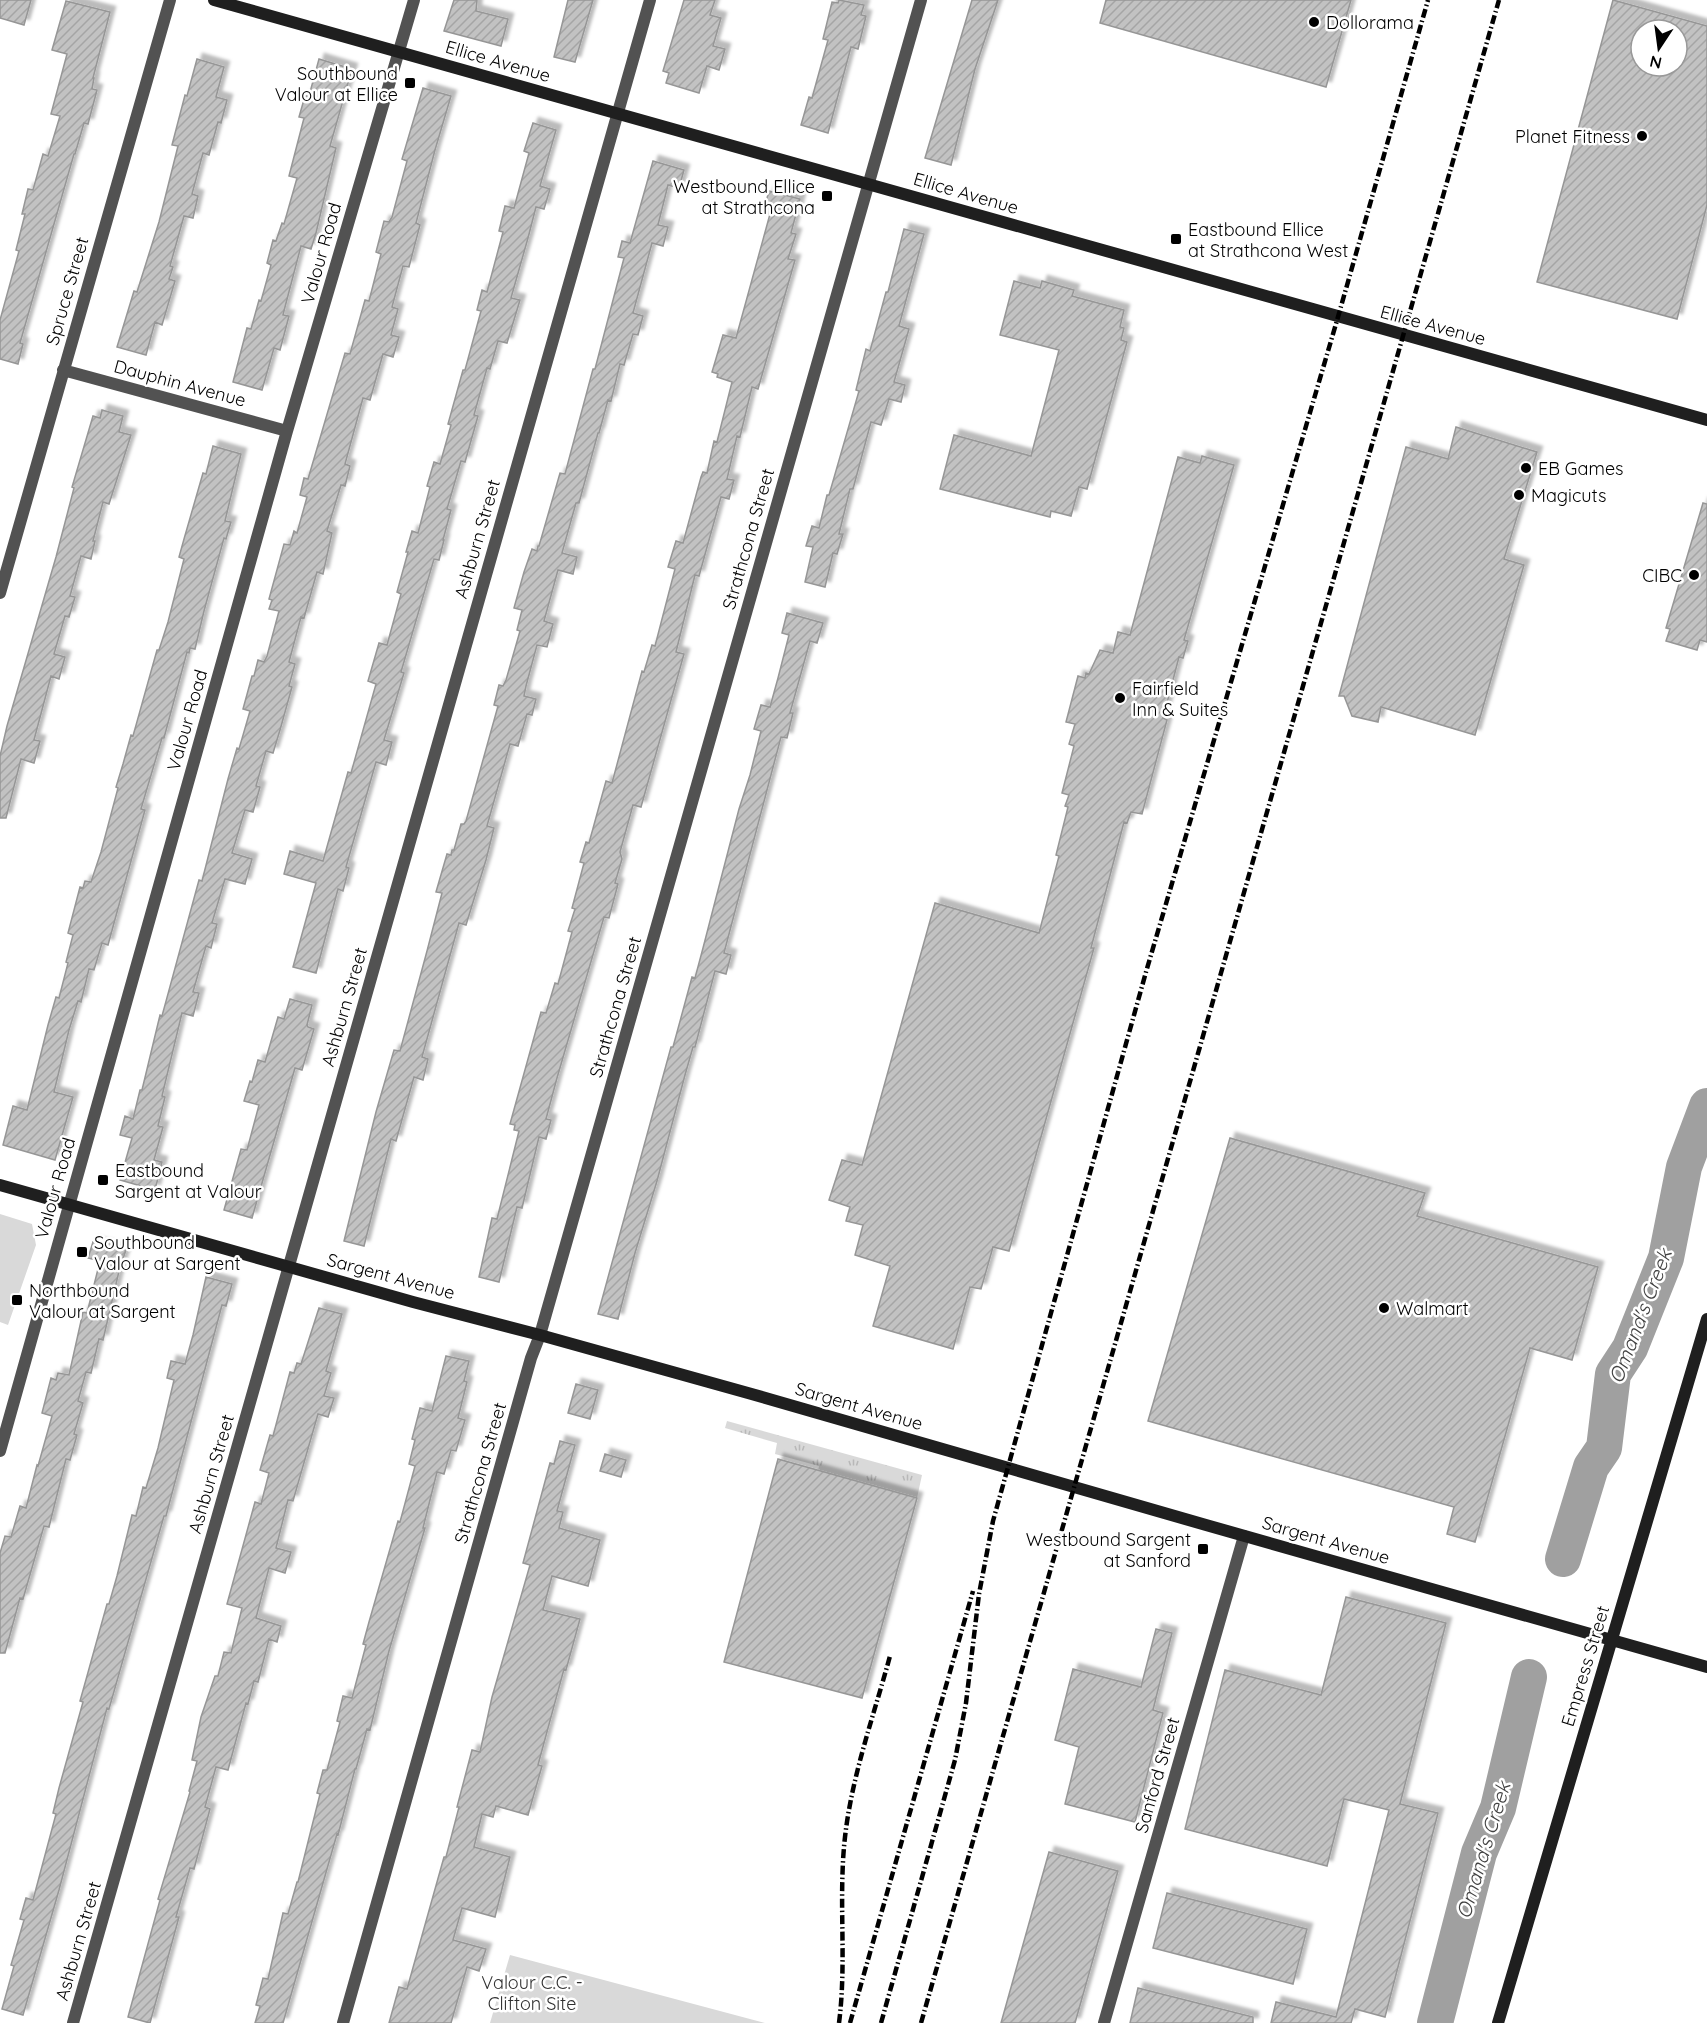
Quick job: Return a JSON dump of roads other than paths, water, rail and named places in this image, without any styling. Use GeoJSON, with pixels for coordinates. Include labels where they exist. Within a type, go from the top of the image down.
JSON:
{"type":"FeatureCollection","features":[{"type":"Feature","properties":{"kind":"main road","name":"Ellice Avenue"},"geometry":{"type":"LineString","coordinates":[[214,0],[1707,420]]}},
{"type":"Feature","properties":{"kind":"main road","name":"Sargent Avenue"},"geometry":{"type":"LineString","coordinates":[[0,1185],[759,1396],[1707,1667]]}},
{"type":"Feature","properties":{"kind":"main road","name":"Empress Street"},"geometry":{"type":"LineString","coordinates":[[1497,2023],[1707,1319]]}},
{"type":"Feature","properties":{"kind":"street","name":"Spruce Street"},"geometry":{"type":"LineString","coordinates":[[0,593],[170,0]]}},
{"type":"Feature","properties":{"kind":"street","name":"Valour Road"},"geometry":{"type":"LineString","coordinates":[[0,1451],[287,431],[414,0]]}},
{"type":"Feature","properties":{"kind":"street","name":"Ashburn Street"},"geometry":{"type":"LineString","coordinates":[[73,2023],[650,0]]}},
{"type":"Feature","properties":{"kind":"street","name":"Strathcona Street"},"geometry":{"type":"LineString","coordinates":[[343,2023],[921,0]]}},
{"type":"Feature","properties":{"kind":"street","name":"Dauphin Avenue"},"geometry":{"type":"LineString","coordinates":[[63,370],[287,431]]}},
{"type":"Feature","properties":{"kind":"street","name":"Sanford Street"},"geometry":{"type":"LineString","coordinates":[[1104,2023],[1244,1536]]}},
{"type":"Feature","properties":{"kind":"waterway","name":"Omand's Creek"},"geometry":{"type":"LineString","coordinates":[[1563,1559],[1591,1467],[1604,1448],[1613,1374],[1630,1348],[1666,1258],[1684,1167],[1707,1106]]}},
{"type":"Feature","properties":{"kind":"waterway","name":"Omand's Creek"},"geometry":{"type":"LineString","coordinates":[[1435,2023],[1479,1853],[1498,1808],[1529,1677]]}},
{"type":"Feature","properties":{"kind":"railway"},"geometry":{"type":"LineString","coordinates":[[881,2023],[955,1760],[966,1703],[979,1594],[993,1521],[1146,972],[1338,317],[1428,0]]}},
{"type":"Feature","properties":{"kind":"railway"},"geometry":{"type":"LineString","coordinates":[[921,2023],[1499,0]]}},
{"type":"Feature","properties":{"kind":"railway"},"geometry":{"type":"LineString","coordinates":[[850,2023],[973,1591]]}},
{"type":"Feature","properties":{"kind":"railway"},"geometry":{"type":"LineString","coordinates":[[839,2023],[842,1976],[842,1883],[848,1814],[858,1768],[890,1656]]}},
{"type":"Feature","properties":{"kind":"place","name":"Dollorama"},"geometry":{"type":"Point","coordinates":[1314,22]}},
{"type":"Feature","properties":{"kind":"place","name":"Southbound Valour at Ellice"},"geometry":{"type":"Point","coordinates":[410,83]}},
{"type":"Feature","properties":{"kind":"place","name":"Planet Fitness"},"geometry":{"type":"Point","coordinates":[1642,136]}},
{"type":"Feature","properties":{"kind":"place","name":"Westbound Ellice at Strathcona"},"geometry":{"type":"Point","coordinates":[827,196]}},
{"type":"Feature","properties":{"kind":"place","name":"Eastbound Ellice at Strathcona West"},"geometry":{"type":"Point","coordinates":[1176,239]}},
{"type":"Feature","properties":{"kind":"place","name":"EB Games"},"geometry":{"type":"Point","coordinates":[1526,468]}},
{"type":"Feature","properties":{"kind":"place","name":"Magicuts"},"geometry":{"type":"Point","coordinates":[1519,495]}},
{"type":"Feature","properties":{"kind":"place","name":"CIBC"},"geometry":{"type":"Point","coordinates":[1694,575]}},
{"type":"Feature","properties":{"kind":"place","name":"Fairfield Inn & Suites"},"geometry":{"type":"Point","coordinates":[1120,698]}},
{"type":"Feature","properties":{"kind":"place","name":"Eastbound Sargent at Valour"},"geometry":{"type":"Point","coordinates":[103,1180]}},
{"type":"Feature","properties":{"kind":"place","name":"Southbound Valour at Sargent"},"geometry":{"type":"Point","coordinates":[82,1252]}},
{"type":"Feature","properties":{"kind":"place","name":"Northbound Valour at Sargent"},"geometry":{"type":"Point","coordinates":[17,1300]}},
{"type":"Feature","properties":{"kind":"place","name":"Walmart"},"geometry":{"type":"Point","coordinates":[1384,1308]}},
{"type":"Feature","properties":{"kind":"place","name":"Westbound Sargent at Sanford"},"geometry":{"type":"Point","coordinates":[1203,1549]}},
{"type":"Feature","properties":{"kind":"park label","name":"Valour C.C. - Clifton Site"},"geometry":{"type":"Point","coordinates":[532,1992]}}]}
